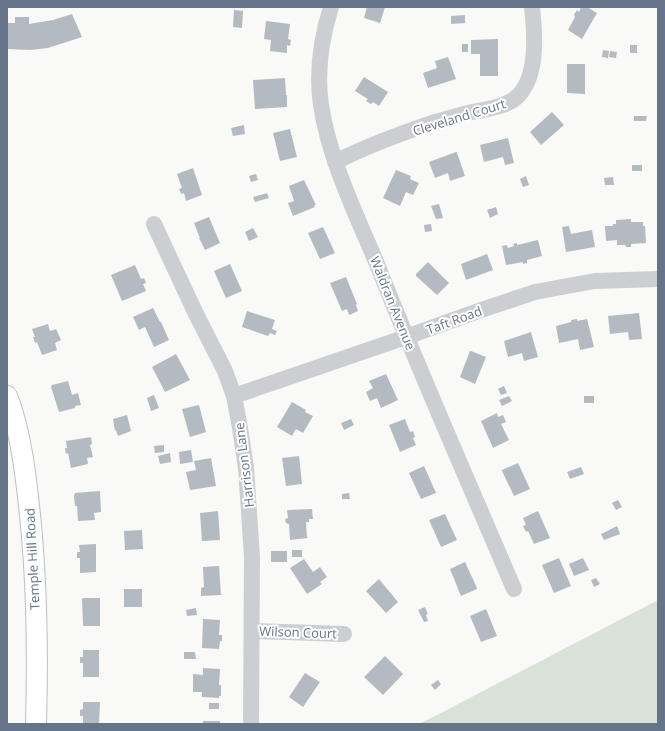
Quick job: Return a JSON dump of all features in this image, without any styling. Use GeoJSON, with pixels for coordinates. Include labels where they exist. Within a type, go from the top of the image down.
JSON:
{"type":"FeatureCollection","features":[{"type":"Feature","properties":{"kind":"main road","name":"Temple Hill Road"},"geometry":{"type":"LineString","coordinates":[[7,396],[25,471],[33,540],[35,588],[36,724]]}},
{"type":"Feature","properties":{"kind":"street","name":"Waldran Avenue"},"geometry":{"type":"LineString","coordinates":[[331,7],[324,27],[320,52],[319,82],[321,105],[336,162],[406,337],[514,589]]}},
{"type":"Feature","properties":{"kind":"street","name":"Cleveland Court"},"geometry":{"type":"LineString","coordinates":[[336,162],[384,139],[446,119],[502,105],[513,100],[527,85],[531,70],[534,50],[532,7]]}},
{"type":"Feature","properties":{"kind":"street","name":"Harrison Lane"},"geometry":{"type":"LineString","coordinates":[[154,224],[196,314],[222,365],[234,396],[241,436],[248,494],[252,557],[251,724]]}},
{"type":"Feature","properties":{"kind":"street","name":"Taft Road"},"geometry":{"type":"LineString","coordinates":[[234,396],[536,292],[595,281],[658,279]]}},
{"type":"Feature","properties":{"kind":"street","name":"Wilson Court"},"geometry":{"type":"LineString","coordinates":[[252,631],[344,634]]}},
{"type":"Feature","properties":{"kind":"shaded area"},"geometry":{"type":"Polygon","coordinates":[[[658,600],[658,724],[419,724],[439,714],[658,600]]]}},
{"type":"Feature","properties":{"kind":"building"},"geometry":{"type":"Polygon","coordinates":[[[367,7],[385,7],[380,23],[364,18],[367,7]]]}},
{"type":"Feature","properties":{"kind":"building"},"geometry":{"type":"Polygon","coordinates":[[[581,7],[587,7],[597,13],[582,39],[568,30],[575,17],[574,15],[577,10],[579,12],[581,7]]]}},
{"type":"Feature","properties":{"kind":"building"},"geometry":{"type":"Polygon","coordinates":[[[234,10],[243,11],[242,28],[233,27],[234,10]]]}},
{"type":"Feature","properties":{"kind":"building"},"geometry":{"type":"Polygon","coordinates":[[[72,14],[82,37],[48,48],[30,50],[7,49],[7,23],[15,23],[15,17],[29,17],[29,24],[53,20],[72,14]]]}},
{"type":"Feature","properties":{"kind":"building"},"geometry":{"type":"Polygon","coordinates":[[[465,15],[465,23],[451,24],[451,16],[465,15]]]}},
{"type":"Feature","properties":{"kind":"building"},"geometry":{"type":"Polygon","coordinates":[[[266,21],[290,24],[288,39],[291,40],[290,46],[287,45],[287,53],[270,51],[271,40],[264,39],[266,21]]]}},
{"type":"Feature","properties":{"kind":"building"},"geometry":{"type":"Polygon","coordinates":[[[498,39],[498,76],[480,76],[480,54],[471,54],[471,40],[498,39]]]}},
{"type":"Feature","properties":{"kind":"building"},"geometry":{"type":"Polygon","coordinates":[[[462,44],[468,44],[468,52],[462,52],[462,44]]]}},
{"type":"Feature","properties":{"kind":"building"},"geometry":{"type":"Polygon","coordinates":[[[630,45],[637,45],[637,53],[630,53],[630,45]]]}},
{"type":"Feature","properties":{"kind":"building"},"geometry":{"type":"Polygon","coordinates":[[[603,50],[609,51],[608,58],[602,57],[603,50]]]}},
{"type":"Feature","properties":{"kind":"building"},"geometry":{"type":"Polygon","coordinates":[[[610,51],[617,52],[616,58],[609,57],[610,51]]]}},
{"type":"Feature","properties":{"kind":"building"},"geometry":{"type":"Polygon","coordinates":[[[448,57],[456,79],[428,88],[423,73],[437,68],[435,61],[448,57]]]}},
{"type":"Feature","properties":{"kind":"building"},"geometry":{"type":"Polygon","coordinates":[[[567,64],[585,64],[585,94],[567,93],[567,64]]]}},
{"type":"Feature","properties":{"kind":"building"},"geometry":{"type":"Polygon","coordinates":[[[364,77],[388,92],[379,106],[373,102],[371,104],[366,101],[368,99],[355,91],[364,77]]]}},
{"type":"Feature","properties":{"kind":"building"},"geometry":{"type":"Polygon","coordinates":[[[285,78],[287,107],[255,109],[253,80],[285,78]]]}},
{"type":"Feature","properties":{"kind":"building"},"geometry":{"type":"Polygon","coordinates":[[[552,112],[564,125],[541,145],[530,132],[552,112]]]}},
{"type":"Feature","properties":{"kind":"building"},"geometry":{"type":"Polygon","coordinates":[[[634,116],[647,116],[646,121],[634,121],[634,116]]]}},
{"type":"Feature","properties":{"kind":"building"},"geometry":{"type":"Polygon","coordinates":[[[244,125],[245,134],[233,136],[231,128],[244,125]]]}},
{"type":"Feature","properties":{"kind":"building"},"geometry":{"type":"Polygon","coordinates":[[[290,129],[297,157],[280,161],[273,133],[290,129]]]}},
{"type":"Feature","properties":{"kind":"building"},"geometry":{"type":"Polygon","coordinates":[[[508,138],[514,163],[505,165],[503,157],[484,162],[480,145],[508,138]]]}},
{"type":"Feature","properties":{"kind":"building"},"geometry":{"type":"Polygon","coordinates":[[[456,152],[465,176],[450,181],[448,173],[435,178],[429,162],[456,152]]]}},
{"type":"Feature","properties":{"kind":"building"},"geometry":{"type":"Polygon","coordinates":[[[632,165],[642,165],[642,171],[632,171],[632,165]]]}},
{"type":"Feature","properties":{"kind":"building"},"geometry":{"type":"Polygon","coordinates":[[[193,168],[202,195],[186,201],[184,193],[181,194],[179,189],[182,188],[177,174],[193,168]]]}},
{"type":"Feature","properties":{"kind":"building"},"geometry":{"type":"Polygon","coordinates":[[[396,170],[411,176],[410,179],[419,183],[413,195],[406,192],[400,206],[383,198],[396,170]]]}},
{"type":"Feature","properties":{"kind":"building"},"geometry":{"type":"Polygon","coordinates":[[[256,174],[258,180],[251,182],[249,176],[256,174]]]}},
{"type":"Feature","properties":{"kind":"building"},"geometry":{"type":"Polygon","coordinates":[[[526,176],[529,185],[523,187],[520,179],[526,176]]]}},
{"type":"Feature","properties":{"kind":"building"},"geometry":{"type":"Polygon","coordinates":[[[613,177],[614,185],[605,185],[604,178],[613,177]]]}},
{"type":"Feature","properties":{"kind":"building"},"geometry":{"type":"Polygon","coordinates":[[[304,180],[316,205],[314,205],[315,207],[293,216],[288,203],[294,201],[289,186],[304,180]]]}},
{"type":"Feature","properties":{"kind":"building"},"geometry":{"type":"Polygon","coordinates":[[[267,193],[269,198],[255,202],[253,197],[267,193]]]}},
{"type":"Feature","properties":{"kind":"building"},"geometry":{"type":"Polygon","coordinates":[[[439,204],[443,218],[436,219],[431,206],[439,204]]]}},
{"type":"Feature","properties":{"kind":"building"},"geometry":{"type":"Polygon","coordinates":[[[496,207],[498,214],[490,218],[487,210],[496,207]]]}},
{"type":"Feature","properties":{"kind":"building"},"geometry":{"type":"Polygon","coordinates":[[[209,217],[220,243],[205,250],[194,223],[209,217]]]}},
{"type":"Feature","properties":{"kind":"building"},"geometry":{"type":"Polygon","coordinates":[[[631,219],[631,222],[643,222],[643,226],[645,226],[646,243],[631,244],[631,247],[626,247],[625,245],[617,245],[617,240],[606,241],[605,226],[613,226],[613,224],[616,224],[616,220],[631,219]]]}},
{"type":"Feature","properties":{"kind":"building"},"geometry":{"type":"Polygon","coordinates":[[[431,224],[432,231],[425,232],[424,225],[431,224]]]}},
{"type":"Feature","properties":{"kind":"building"},"geometry":{"type":"Polygon","coordinates":[[[569,226],[571,234],[592,230],[595,247],[566,252],[562,227],[569,226]]]}},
{"type":"Feature","properties":{"kind":"building"},"geometry":{"type":"Polygon","coordinates":[[[323,227],[335,253],[320,259],[308,233],[323,227]]]}},
{"type":"Feature","properties":{"kind":"building"},"geometry":{"type":"Polygon","coordinates":[[[253,228],[258,237],[249,241],[245,232],[253,228]]]}},
{"type":"Feature","properties":{"kind":"building"},"geometry":{"type":"Polygon","coordinates":[[[538,240],[542,256],[527,260],[527,263],[523,264],[523,262],[506,265],[502,246],[507,245],[508,248],[514,246],[513,244],[517,243],[517,245],[538,240]]]}},
{"type":"Feature","properties":{"kind":"building"},"geometry":{"type":"Polygon","coordinates":[[[487,254],[493,270],[466,280],[461,264],[487,254]]]}},
{"type":"Feature","properties":{"kind":"building"},"geometry":{"type":"Polygon","coordinates":[[[428,262],[449,283],[437,295],[416,276],[416,274],[428,262]]]}},
{"type":"Feature","properties":{"kind":"building"},"geometry":{"type":"Polygon","coordinates":[[[230,264],[242,291],[226,298],[214,271],[230,264]]]}},
{"type":"Feature","properties":{"kind":"building"},"geometry":{"type":"Polygon","coordinates":[[[135,265],[141,279],[144,278],[146,283],[143,284],[146,291],[122,301],[111,275],[135,265]]]}},
{"type":"Feature","properties":{"kind":"building"},"geometry":{"type":"Polygon","coordinates":[[[346,277],[357,304],[358,311],[349,315],[347,309],[342,311],[330,283],[346,277]]]}},
{"type":"Feature","properties":{"kind":"building"},"geometry":{"type":"Polygon","coordinates":[[[153,308],[169,340],[154,347],[145,327],[139,330],[133,317],[153,308]]]}},
{"type":"Feature","properties":{"kind":"building"},"geometry":{"type":"Polygon","coordinates":[[[247,311],[275,320],[272,329],[277,331],[275,335],[270,333],[268,336],[242,327],[247,311]]]}},
{"type":"Feature","properties":{"kind":"building"},"geometry":{"type":"Polygon","coordinates":[[[639,313],[642,339],[629,340],[628,332],[610,334],[608,316],[639,313]]]}},
{"type":"Feature","properties":{"kind":"building"},"geometry":{"type":"Polygon","coordinates":[[[577,319],[577,321],[587,319],[594,347],[580,350],[578,339],[559,343],[556,326],[577,319]]]}},
{"type":"Feature","properties":{"kind":"building"},"geometry":{"type":"Polygon","coordinates":[[[48,324],[50,331],[56,329],[61,340],[55,343],[57,350],[42,355],[37,342],[35,343],[33,337],[35,337],[32,329],[48,324]]]}},
{"type":"Feature","properties":{"kind":"building"},"geometry":{"type":"Polygon","coordinates":[[[531,332],[538,357],[524,361],[522,353],[508,357],[504,341],[531,332]]]}},
{"type":"Feature","properties":{"kind":"building"},"geometry":{"type":"Polygon","coordinates":[[[470,351],[486,357],[475,384],[460,377],[470,351]]]}},
{"type":"Feature","properties":{"kind":"building"},"geometry":{"type":"Polygon","coordinates":[[[176,354],[190,380],[165,392],[152,367],[176,354]]]}},
{"type":"Feature","properties":{"kind":"building"},"geometry":{"type":"Polygon","coordinates":[[[386,374],[398,400],[381,408],[377,398],[370,401],[366,392],[373,388],[369,381],[386,374]]]}},
{"type":"Feature","properties":{"kind":"building"},"geometry":{"type":"Polygon","coordinates":[[[68,381],[72,395],[78,393],[81,405],[59,412],[51,387],[52,385],[68,381]]]}},
{"type":"Feature","properties":{"kind":"building"},"geometry":{"type":"Polygon","coordinates":[[[504,386],[507,393],[501,395],[498,389],[504,386]]]}},
{"type":"Feature","properties":{"kind":"building"},"geometry":{"type":"Polygon","coordinates":[[[154,395],[159,408],[151,411],[147,398],[154,395]]]}},
{"type":"Feature","properties":{"kind":"building"},"geometry":{"type":"Polygon","coordinates":[[[509,396],[512,401],[502,406],[499,400],[509,396]]]}},
{"type":"Feature","properties":{"kind":"building"},"geometry":{"type":"Polygon","coordinates":[[[584,396],[594,396],[594,403],[584,403],[584,396]]]}},
{"type":"Feature","properties":{"kind":"building"},"geometry":{"type":"Polygon","coordinates":[[[292,402],[313,416],[303,433],[296,429],[292,436],[277,427],[292,402]]]}},
{"type":"Feature","properties":{"kind":"building"},"geometry":{"type":"Polygon","coordinates":[[[199,405],[206,432],[190,437],[182,409],[199,405]]]}},
{"type":"Feature","properties":{"kind":"building"},"geometry":{"type":"Polygon","coordinates":[[[497,413],[498,417],[503,415],[506,422],[501,424],[509,440],[493,448],[481,421],[497,413]]]}},
{"type":"Feature","properties":{"kind":"building"},"geometry":{"type":"Polygon","coordinates":[[[127,415],[131,431],[118,436],[116,430],[115,431],[113,419],[127,415]]]}},
{"type":"Feature","properties":{"kind":"building"},"geometry":{"type":"Polygon","coordinates":[[[351,419],[354,425],[344,430],[341,423],[351,419]]]}},
{"type":"Feature","properties":{"kind":"building"},"geometry":{"type":"Polygon","coordinates":[[[405,419],[410,432],[413,431],[415,437],[413,438],[416,445],[400,452],[389,425],[405,419]]]}},
{"type":"Feature","properties":{"kind":"building"},"geometry":{"type":"Polygon","coordinates":[[[91,437],[92,444],[90,445],[93,457],[87,458],[88,464],[71,468],[68,453],[66,454],[66,441],[91,437]]]}},
{"type":"Feature","properties":{"kind":"building"},"geometry":{"type":"Polygon","coordinates":[[[164,445],[164,452],[155,453],[154,446],[164,445]]]}},
{"type":"Feature","properties":{"kind":"building"},"geometry":{"type":"Polygon","coordinates":[[[191,450],[193,462],[180,464],[179,452],[191,450]]]}},
{"type":"Feature","properties":{"kind":"building"},"geometry":{"type":"Polygon","coordinates":[[[170,453],[171,462],[160,464],[158,456],[170,453]]]}},
{"type":"Feature","properties":{"kind":"building"},"geometry":{"type":"Polygon","coordinates":[[[299,456],[302,484],[286,486],[282,458],[299,456]]]}},
{"type":"Feature","properties":{"kind":"building"},"geometry":{"type":"Polygon","coordinates":[[[211,458],[216,486],[190,490],[186,472],[196,470],[194,461],[211,458]]]}},
{"type":"Feature","properties":{"kind":"building"},"geometry":{"type":"Polygon","coordinates":[[[518,463],[530,489],[514,496],[502,470],[518,463]]]}},
{"type":"Feature","properties":{"kind":"building"},"geometry":{"type":"Polygon","coordinates":[[[424,466],[436,493],[421,499],[409,473],[424,466]]]}},
{"type":"Feature","properties":{"kind":"building"},"geometry":{"type":"Polygon","coordinates":[[[581,467],[584,474],[570,479],[567,472],[581,467]]]}},
{"type":"Feature","properties":{"kind":"building"},"geometry":{"type":"Polygon","coordinates":[[[100,491],[101,512],[94,513],[95,520],[78,521],[77,506],[75,506],[75,493],[100,491]]]}},
{"type":"Feature","properties":{"kind":"building"},"geometry":{"type":"Polygon","coordinates":[[[349,493],[350,499],[342,499],[342,494],[349,493]]]}},
{"type":"Feature","properties":{"kind":"building"},"geometry":{"type":"Polygon","coordinates":[[[618,500],[622,507],[616,510],[612,503],[618,500]]]}},
{"type":"Feature","properties":{"kind":"building"},"geometry":{"type":"Polygon","coordinates":[[[312,509],[313,519],[309,519],[309,522],[306,522],[307,538],[290,540],[289,524],[286,523],[285,519],[288,518],[287,510],[312,509]]]}},
{"type":"Feature","properties":{"kind":"building"},"geometry":{"type":"Polygon","coordinates":[[[218,511],[220,540],[202,541],[200,513],[218,511]]]}},
{"type":"Feature","properties":{"kind":"building"},"geometry":{"type":"Polygon","coordinates":[[[538,511],[550,538],[534,544],[528,531],[526,532],[523,526],[526,525],[523,518],[538,511]]]}},
{"type":"Feature","properties":{"kind":"building"},"geometry":{"type":"Polygon","coordinates":[[[445,514],[457,540],[441,547],[429,520],[445,514]]]}},
{"type":"Feature","properties":{"kind":"building"},"geometry":{"type":"Polygon","coordinates":[[[617,526],[620,534],[604,540],[601,534],[617,526]]]}},
{"type":"Feature","properties":{"kind":"building"},"geometry":{"type":"Polygon","coordinates":[[[142,530],[143,549],[125,550],[124,531],[142,530]]]}},
{"type":"Feature","properties":{"kind":"building"},"geometry":{"type":"Polygon","coordinates":[[[96,544],[96,572],[80,573],[80,558],[77,558],[77,552],[80,552],[79,545],[96,544]]]}},
{"type":"Feature","properties":{"kind":"building"},"geometry":{"type":"Polygon","coordinates":[[[292,550],[302,550],[302,557],[292,557],[292,550]]]}},
{"type":"Feature","properties":{"kind":"building"},"geometry":{"type":"Polygon","coordinates":[[[271,551],[287,551],[287,562],[271,562],[271,551]]]}},
{"type":"Feature","properties":{"kind":"building"},"geometry":{"type":"Polygon","coordinates":[[[559,558],[571,586],[554,593],[542,565],[559,558]]]}},
{"type":"Feature","properties":{"kind":"building"},"geometry":{"type":"Polygon","coordinates":[[[583,558],[589,570],[574,576],[569,564],[583,558]]]}},
{"type":"Feature","properties":{"kind":"building"},"geometry":{"type":"Polygon","coordinates":[[[304,559],[313,572],[320,567],[327,577],[320,582],[322,584],[307,594],[290,568],[304,559]]]}},
{"type":"Feature","properties":{"kind":"building"},"geometry":{"type":"Polygon","coordinates":[[[465,562],[477,589],[461,596],[450,569],[465,562]]]}},
{"type":"Feature","properties":{"kind":"building"},"geometry":{"type":"Polygon","coordinates":[[[219,566],[221,595],[201,596],[201,588],[204,587],[203,567],[219,566]]]}},
{"type":"Feature","properties":{"kind":"building"},"geometry":{"type":"Polygon","coordinates":[[[596,578],[600,584],[594,587],[591,580],[596,578]]]}},
{"type":"Feature","properties":{"kind":"building"},"geometry":{"type":"Polygon","coordinates":[[[379,579],[398,602],[386,613],[366,591],[379,579]]]}},
{"type":"Feature","properties":{"kind":"building"},"geometry":{"type":"Polygon","coordinates":[[[124,589],[142,589],[142,607],[124,607],[124,589]]]}},
{"type":"Feature","properties":{"kind":"building"},"geometry":{"type":"Polygon","coordinates":[[[83,598],[100,598],[100,626],[83,626],[83,598]]]}},
{"type":"Feature","properties":{"kind":"building"},"geometry":{"type":"Polygon","coordinates":[[[425,607],[428,614],[426,615],[428,621],[424,622],[418,610],[425,607]]]}},
{"type":"Feature","properties":{"kind":"building"},"geometry":{"type":"Polygon","coordinates":[[[196,608],[197,615],[187,616],[186,610],[196,608]]]}},
{"type":"Feature","properties":{"kind":"building"},"geometry":{"type":"Polygon","coordinates":[[[486,609],[497,636],[481,642],[470,616],[486,609]]]}},
{"type":"Feature","properties":{"kind":"building"},"geometry":{"type":"Polygon","coordinates":[[[203,619],[220,620],[219,635],[222,635],[222,641],[220,641],[219,649],[202,648],[203,619]]]}},
{"type":"Feature","properties":{"kind":"building"},"geometry":{"type":"Polygon","coordinates":[[[83,650],[99,650],[99,677],[83,677],[83,663],[80,663],[80,657],[83,657],[83,650]]]}},
{"type":"Feature","properties":{"kind":"building"},"geometry":{"type":"Polygon","coordinates":[[[184,652],[195,652],[196,659],[184,659],[184,652]]]}},
{"type":"Feature","properties":{"kind":"building"},"geometry":{"type":"Polygon","coordinates":[[[385,656],[403,674],[383,695],[364,677],[385,656]]]}},
{"type":"Feature","properties":{"kind":"building"},"geometry":{"type":"Polygon","coordinates":[[[203,668],[220,669],[219,685],[221,685],[221,696],[219,696],[219,698],[202,697],[202,692],[193,692],[193,674],[203,675],[203,668]]]}},
{"type":"Feature","properties":{"kind":"building"},"geometry":{"type":"Polygon","coordinates":[[[305,673],[320,682],[303,707],[289,697],[305,673]]]}},
{"type":"Feature","properties":{"kind":"building"},"geometry":{"type":"Polygon","coordinates":[[[438,680],[441,684],[435,690],[431,685],[438,680]]]}},
{"type":"Feature","properties":{"kind":"building"},"geometry":{"type":"Polygon","coordinates":[[[83,702],[100,702],[99,724],[83,724],[83,716],[80,716],[80,710],[83,709],[83,702]]]}},
{"type":"Feature","properties":{"kind":"building"},"geometry":{"type":"Polygon","coordinates":[[[209,703],[219,703],[219,709],[209,709],[209,703]]]}},
{"type":"Feature","properties":{"kind":"building"},"geometry":{"type":"Polygon","coordinates":[[[203,721],[220,721],[220,724],[203,724],[203,721]]]}}]}
